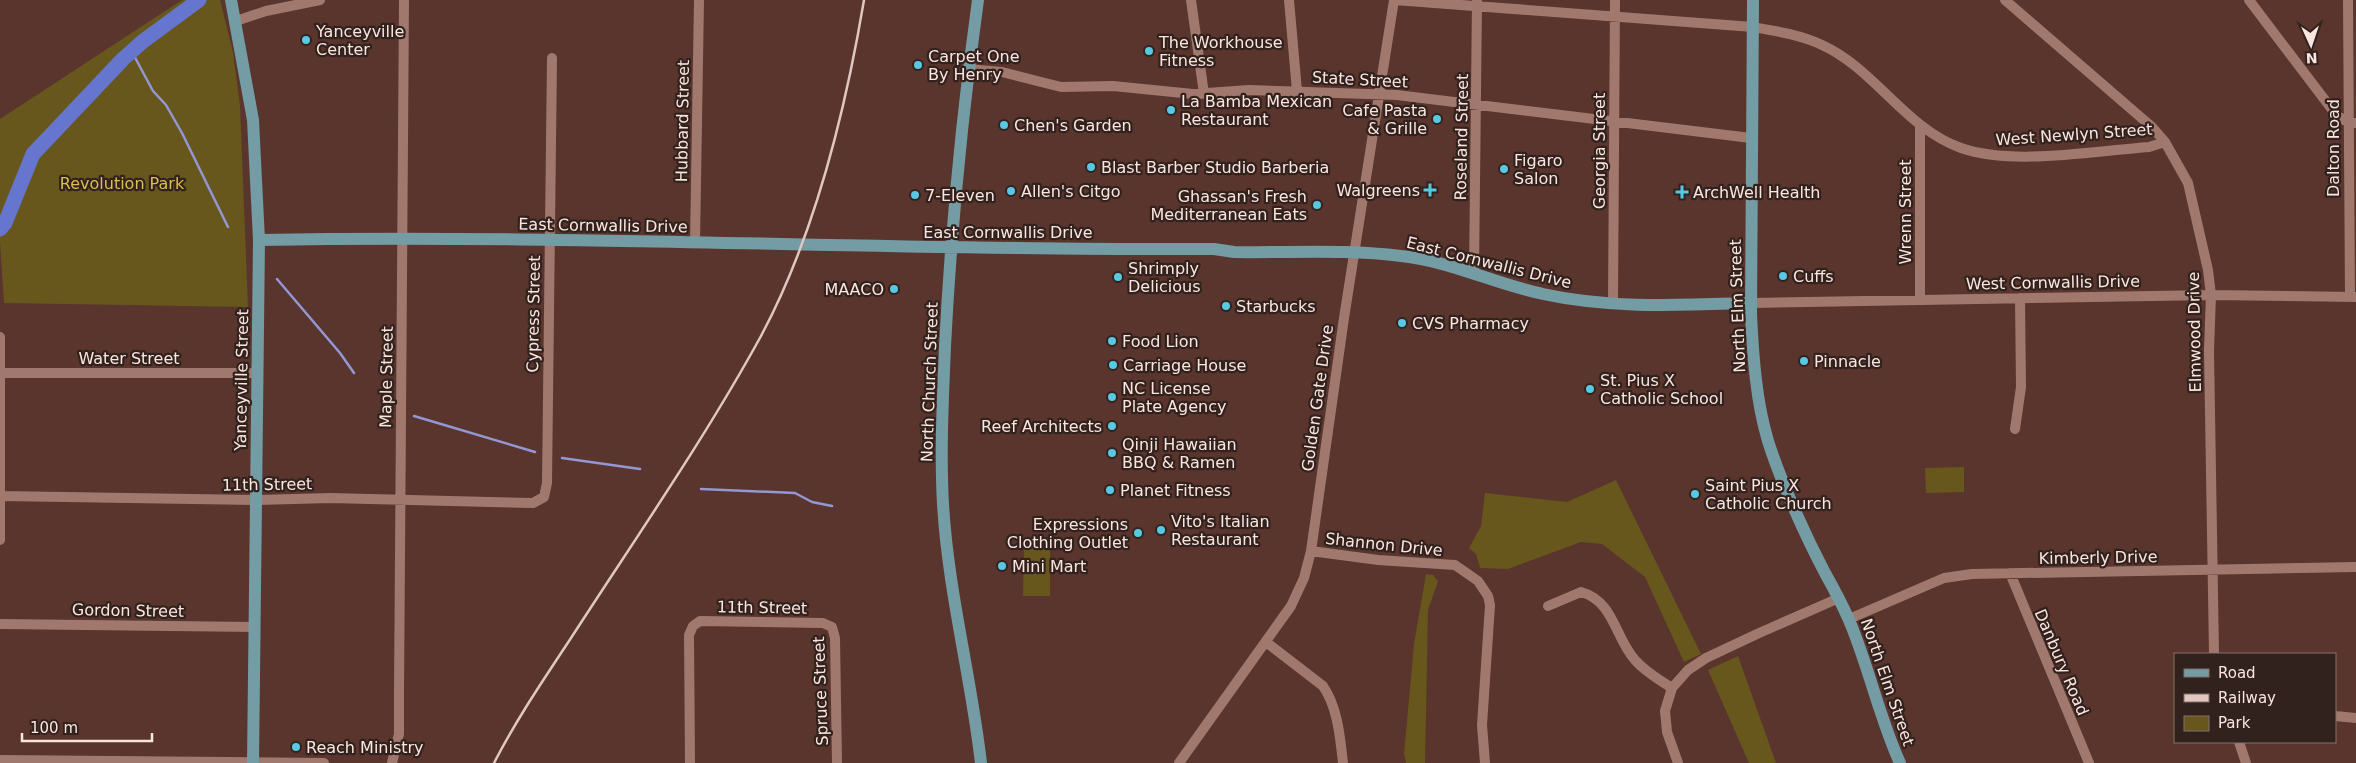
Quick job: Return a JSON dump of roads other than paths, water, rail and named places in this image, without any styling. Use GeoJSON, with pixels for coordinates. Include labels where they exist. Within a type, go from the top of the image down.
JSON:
{"type":"FeatureCollection","features":[{"type":"Feature","properties":{"kind":"main road","name":"North Church Street"},"geometry":{"type":"LineString","coordinates":[[978,0],[968,69],[950,248],[944,395],[943,502],[948,568],[974,706],[981,763]]}},
{"type":"Feature","properties":{"kind":"main road","name":"North Elm Street"},"geometry":{"type":"LineString","coordinates":[[1753,0],[1751,303],[1753,360],[1768,440],[1778,469],[1821,564],[1839,598],[1865,660],[1892,747],[1900,763]]}},
{"type":"Feature","properties":{"kind":"main road","name":"Yanceyville Street"},"geometry":{"type":"LineString","coordinates":[[234,10],[254,127],[259,240],[253,762]]}},
{"type":"Feature","properties":{"kind":"main road","name":"East Cornwallis Drive"},"geometry":{"type":"LineString","coordinates":[[259,240],[403,238],[841,247],[1214,249],[1234,252],[1354,253],[1428,260],[1542,294],[1613,303],[1751,303]]}},
{"type":"Feature","properties":{"kind":"street"},"geometry":{"type":"LineString","coordinates":[[234,10],[266,11],[320,0]]}},
{"type":"Feature","properties":{"kind":"street","name":"Maple Street"},"geometry":{"type":"LineString","coordinates":[[393,758],[399,718],[404,0]]}},
{"type":"Feature","properties":{"kind":"street","name":"Hubbard Street"},"geometry":{"type":"LineString","coordinates":[[695,243],[699,0]]}},
{"type":"Feature","properties":{"kind":"street"},"geometry":{"type":"LineString","coordinates":[[1191,0],[1204,94]]}},
{"type":"Feature","properties":{"kind":"street"},"geometry":{"type":"LineString","coordinates":[[1289,0],[1296,91]]}},
{"type":"Feature","properties":{"kind":"street","name":"West Newlyn Street"},"geometry":{"type":"LineString","coordinates":[[1394,0],[1477,3],[1753,28],[1792,35],[1823,45],[1851,63],[1920,125],[1960,147],[1987,155],[2025,156],[2149,147],[2164,142]]}},
{"type":"Feature","properties":{"kind":"street","name":"Golden Gate Drive"},"geometry":{"type":"LineString","coordinates":[[1179,763],[1266,642],[1298,594],[1304,578],[1311,551],[1354,253],[1394,0]]}},
{"type":"Feature","properties":{"kind":"street","name":"Georgia Street"},"geometry":{"type":"LineString","coordinates":[[1613,303],[1615,0]]}},
{"type":"Feature","properties":{"kind":"street","name":"Elmwood Drive"},"geometry":{"type":"LineString","coordinates":[[2005,0],[2152,127],[2164,142],[2188,183],[2203,242],[2211,295],[2209,351],[2214,653]]}},
{"type":"Feature","properties":{"kind":"street"},"geometry":{"type":"LineString","coordinates":[[2249,0],[2337,116],[2352,123]]}},
{"type":"Feature","properties":{"kind":"street","name":"Dalton Road"},"geometry":{"type":"LineString","coordinates":[[2348,0],[2352,123],[2353,297]]}},
{"type":"Feature","properties":{"kind":"street","name":"Roseland Street"},"geometry":{"type":"LineString","coordinates":[[1474,274],[1477,3]]}},
{"type":"Feature","properties":{"kind":"street","name":"Cypress Street"},"geometry":{"type":"LineString","coordinates":[[533,503],[544,497],[546,483],[552,58]]}},
{"type":"Feature","properties":{"kind":"street","name":"State Street"},"geometry":{"type":"LineString","coordinates":[[968,69],[1002,72],[1055,86],[1113,86],[1204,94],[1234,91],[1380,94],[1752,138]]}},
{"type":"Feature","properties":{"kind":"street","name":"Wrenn Street"},"geometry":{"type":"LineString","coordinates":[[1920,125],[1920,300]]}},
{"type":"Feature","properties":{"kind":"street","name":"West Cornwallis Drive"},"geometry":{"type":"LineString","coordinates":[[1751,303],[2211,295],[2353,297]]}},
{"type":"Feature","properties":{"kind":"street"},"geometry":{"type":"LineString","coordinates":[[2015,430],[2022,388],[2020,298]]}},
{"type":"Feature","properties":{"kind":"street"},"geometry":{"type":"LineString","coordinates":[[0,337],[0,540]]}},
{"type":"Feature","properties":{"kind":"street","name":"Water Street"},"geometry":{"type":"LineString","coordinates":[[1,372],[258,373]]}},
{"type":"Feature","properties":{"kind":"street","name":"11th Street"},"geometry":{"type":"LineString","coordinates":[[1,496],[256,500],[330,498],[533,503]]}},
{"type":"Feature","properties":{"kind":"street","name":"Shannon Drive"},"geometry":{"type":"LineString","coordinates":[[1311,551],[1378,560],[1455,565],[1478,581],[1488,596],[1490,605],[1482,725],[1485,763]]}},
{"type":"Feature","properties":{"kind":"street","name":"Kimberly Drive"},"geometry":{"type":"LineString","coordinates":[[1848,619],[1944,578],[1972,574],[2356,567]]}},
{"type":"Feature","properties":{"kind":"street","name":"Danbury Road"},"geometry":{"type":"LineString","coordinates":[[2010,573],[2089,763]]}},
{"type":"Feature","properties":{"kind":"street"},"geometry":{"type":"LineString","coordinates":[[1548,606],[1581,592],[1597,599],[1614,622],[1633,659],[1642,668],[1672,688]]}},
{"type":"Feature","properties":{"kind":"street"},"geometry":{"type":"LineString","coordinates":[[1678,763],[1665,722],[1667,703],[1672,688],[1688,670],[1706,658],[1801,613],[1839,598]]}},
{"type":"Feature","properties":{"kind":"street","name":"11th Street"},"geometry":{"type":"LineString","coordinates":[[690,763],[689,635],[693,626],[700,621],[824,623]]}},
{"type":"Feature","properties":{"kind":"street","name":"Spruce Street"},"geometry":{"type":"LineString","coordinates":[[824,623],[832,627],[835,638],[837,763]]}},
{"type":"Feature","properties":{"kind":"street","name":"Gordon Street"},"geometry":{"type":"LineString","coordinates":[[0,624],[255,626]]}},
{"type":"Feature","properties":{"kind":"street"},"geometry":{"type":"LineString","coordinates":[[1266,642],[1323,686],[1329,695],[1336,717],[1343,763]]}},
{"type":"Feature","properties":{"kind":"street"},"geometry":{"type":"LineString","coordinates":[[2336,716],[2356,718]]}},
{"type":"Feature","properties":{"kind":"street"},"geometry":{"type":"LineString","coordinates":[[2239,743],[2246,763]]}},
{"type":"Feature","properties":{"kind":"street"},"geometry":{"type":"LineString","coordinates":[[0,760],[324,763]]}},
{"type":"Feature","properties":{"kind":"waterway"},"geometry":{"type":"LineString","coordinates":[[0,229],[5,223],[33,154],[123,59],[142,42],[199,0]]}},
{"type":"Feature","properties":{"kind":"waterway"},"geometry":{"type":"LineString","coordinates":[[132,52],[153,91],[166,105],[182,133],[228,227]]}},
{"type":"Feature","properties":{"kind":"waterway"},"geometry":{"type":"LineString","coordinates":[[277,279],[340,353],[354,373]]}},
{"type":"Feature","properties":{"kind":"waterway"},"geometry":{"type":"LineString","coordinates":[[414,416],[535,452]]}},
{"type":"Feature","properties":{"kind":"waterway"},"geometry":{"type":"LineString","coordinates":[[562,458],[640,469]]}},
{"type":"Feature","properties":{"kind":"waterway"},"geometry":{"type":"LineString","coordinates":[[701,489],[795,493],[812,502],[832,506]]}},
{"type":"Feature","properties":{"kind":"railway"},"geometry":{"type":"LineString","coordinates":[[494,763],[531,700],[669,489],[716,413],[761,336],[780,297],[797,257],[826,172],[847,86],[864,0]]}},
{"type":"Feature","properties":{"kind":"place","name":"Yanceyville Center"},"geometry":{"type":"Point","coordinates":[306,40]}},
{"type":"Feature","properties":{"kind":"place","name":"The Workhouse Fitness"},"geometry":{"type":"Point","coordinates":[1149,51]}},
{"type":"Feature","properties":{"kind":"place","name":"Carpet One By Henry"},"geometry":{"type":"Point","coordinates":[918,65]}},
{"type":"Feature","properties":{"kind":"place","name":"La Bamba Mexican Restaurant"},"geometry":{"type":"Point","coordinates":[1171,110]}},
{"type":"Feature","properties":{"kind":"place","name":"Cafe Pasta & Grille"},"geometry":{"type":"Point","coordinates":[1437,119]}},
{"type":"Feature","properties":{"kind":"place","name":"Chen's Garden"},"geometry":{"type":"Point","coordinates":[1004,125]}},
{"type":"Feature","properties":{"kind":"place","name":"Blast Barber Studio Barberia"},"geometry":{"type":"Point","coordinates":[1091,167]}},
{"type":"Feature","properties":{"kind":"place","name":"Figaro Salon"},"geometry":{"type":"Point","coordinates":[1504,169]}},
{"type":"Feature","properties":{"kind":"place","name":"Walgreens"},"geometry":{"type":"Point","coordinates":[1430,190]}},
{"type":"Feature","properties":{"kind":"place","name":"Allen's Citgo"},"geometry":{"type":"Point","coordinates":[1011,191]}},
{"type":"Feature","properties":{"kind":"place","name":"ArchWell Health"},"geometry":{"type":"Point","coordinates":[1682,192]}},
{"type":"Feature","properties":{"kind":"place","name":"7-Eleven"},"geometry":{"type":"Point","coordinates":[915,195]}},
{"type":"Feature","properties":{"kind":"place","name":"Ghassan's Fresh Mediterranean Eats"},"geometry":{"type":"Point","coordinates":[1317,205]}},
{"type":"Feature","properties":{"kind":"place","name":"Cuffs"},"geometry":{"type":"Point","coordinates":[1783,276]}},
{"type":"Feature","properties":{"kind":"place","name":"Shrimply Delicious"},"geometry":{"type":"Point","coordinates":[1118,277]}},
{"type":"Feature","properties":{"kind":"place","name":"MAACO"},"geometry":{"type":"Point","coordinates":[894,289]}},
{"type":"Feature","properties":{"kind":"place","name":"Starbucks"},"geometry":{"type":"Point","coordinates":[1226,306]}},
{"type":"Feature","properties":{"kind":"place","name":"CVS Pharmacy"},"geometry":{"type":"Point","coordinates":[1402,323]}},
{"type":"Feature","properties":{"kind":"place","name":"Food Lion"},"geometry":{"type":"Point","coordinates":[1112,341]}},
{"type":"Feature","properties":{"kind":"place","name":"Pinnacle"},"geometry":{"type":"Point","coordinates":[1804,361]}},
{"type":"Feature","properties":{"kind":"place","name":"Carriage House"},"geometry":{"type":"Point","coordinates":[1113,365]}},
{"type":"Feature","properties":{"kind":"place","name":"St. Pius X Catholic School"},"geometry":{"type":"Point","coordinates":[1590,389]}},
{"type":"Feature","properties":{"kind":"place","name":"NC License Plate Agency"},"geometry":{"type":"Point","coordinates":[1112,397]}},
{"type":"Feature","properties":{"kind":"place","name":"Reef Architects"},"geometry":{"type":"Point","coordinates":[1112,426]}},
{"type":"Feature","properties":{"kind":"place","name":"Qinji Hawaiian BBQ & Ramen"},"geometry":{"type":"Point","coordinates":[1112,453]}},
{"type":"Feature","properties":{"kind":"place","name":"Planet Fitness"},"geometry":{"type":"Point","coordinates":[1110,490]}},
{"type":"Feature","properties":{"kind":"place","name":"Saint Pius X Catholic Church"},"geometry":{"type":"Point","coordinates":[1695,494]}},
{"type":"Feature","properties":{"kind":"place","name":"Vito's Italian Restaurant"},"geometry":{"type":"Point","coordinates":[1161,530]}},
{"type":"Feature","properties":{"kind":"place","name":"Expressions Clothing Outlet"},"geometry":{"type":"Point","coordinates":[1138,533]}},
{"type":"Feature","properties":{"kind":"place","name":"Mini Mart"},"geometry":{"type":"Point","coordinates":[1002,566]}},
{"type":"Feature","properties":{"kind":"place","name":"Reach Ministry"},"geometry":{"type":"Point","coordinates":[296,747]}},
{"type":"Feature","properties":{"kind":"park label","name":"Revolution Park"},"geometry":{"type":"Point","coordinates":[122,183]}}]}
